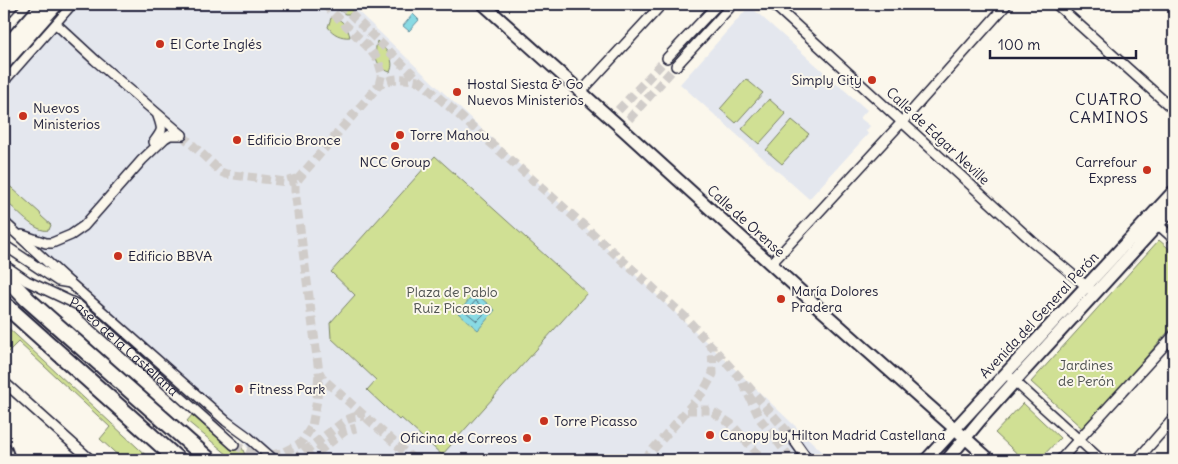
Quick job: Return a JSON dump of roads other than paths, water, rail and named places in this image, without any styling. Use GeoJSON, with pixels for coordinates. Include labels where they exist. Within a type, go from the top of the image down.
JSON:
{"type":"FeatureCollection","features":[{"type":"Feature","properties":{"kind":"highway","name":"Paseo de la Castellana"},"geometry":{"type":"LineString","coordinates":[[4,275],[27,299],[210,460]]}},
{"type":"Feature","properties":{"kind":"highway"},"geometry":{"type":"LineString","coordinates":[[4,304],[178,460]]}},
{"type":"Feature","properties":{"kind":"main road"},"geometry":{"type":"LineString","coordinates":[[4,48],[43,4]]}},
{"type":"Feature","properties":{"kind":"main road"},"geometry":{"type":"LineString","coordinates":[[4,64],[57,4]]}},
{"type":"Feature","properties":{"kind":"street"},"geometry":{"type":"LineString","coordinates":[[4,31],[28,4]]}},
{"type":"Feature","properties":{"kind":"street"},"geometry":{"type":"LineString","coordinates":[[4,81],[72,4]]}},
{"type":"Feature","properties":{"kind":"street","name":"Calle de Orense"},"geometry":{"type":"LineString","coordinates":[[483,4],[990,460]]}},
{"type":"Feature","properties":{"kind":"street"},"geometry":{"type":"LineString","coordinates":[[581,92],[662,4]]}},
{"type":"Feature","properties":{"kind":"street"},"geometry":{"type":"LineString","coordinates":[[667,58],[718,4]]}},
{"type":"Feature","properties":{"kind":"street"},"geometry":{"type":"LineString","coordinates":[[676,66],[733,4]]}},
{"type":"Feature","properties":{"kind":"street","name":"Calle de Edgar Neville"},"geometry":{"type":"LineString","coordinates":[[773,4],[1032,241],[1091,290]]}},
{"type":"Feature","properties":{"kind":"street"},"geometry":{"type":"LineString","coordinates":[[771,264],[902,122],[1007,4]]}},
{"type":"Feature","properties":{"kind":"street"},"geometry":{"type":"LineString","coordinates":[[1056,4],[1174,110]]}},
{"type":"Feature","properties":{"kind":"street","name":"Paseo de la Castellana"},"geometry":{"type":"LineString","coordinates":[[17,234],[46,243],[52,243],[71,235],[84,226],[142,160],[165,138],[170,135],[182,135],[55,23]]}},
{"type":"Feature","properties":{"kind":"street","name":"Paseo de la Castellana"},"geometry":{"type":"LineString","coordinates":[[142,160],[162,132],[157,114]]}},
{"type":"Feature","properties":{"kind":"street","name":"Avenida del General Perón"},"geometry":{"type":"LineString","coordinates":[[926,460],[954,429],[1010,377],[1091,290],[1154,221],[1174,190]]}},
{"type":"Feature","properties":{"kind":"street","name":"Avenida del General Perón"},"geometry":{"type":"LineString","coordinates":[[1154,221],[1174,208]]}},
{"type":"Feature","properties":{"kind":"street"},"geometry":{"type":"LineString","coordinates":[[1154,221],[1174,239]]}},
{"type":"Feature","properties":{"kind":"street","name":"Paseo de la Castellana"},"geometry":{"type":"LineString","coordinates":[[4,222],[226,421],[274,460]]}},
{"type":"Feature","properties":{"kind":"street","name":"Paseo de la Castellana"},"geometry":{"type":"LineString","coordinates":[[4,246],[58,281],[70,283]]}},
{"type":"Feature","properties":{"kind":"street","name":"Paseo de la Castellana"},"geometry":{"type":"LineString","coordinates":[[4,265],[27,280],[78,305],[234,445]]}},
{"type":"Feature","properties":{"kind":"street"},"geometry":{"type":"LineString","coordinates":[[1060,460],[1174,336]]}},
{"type":"Feature","properties":{"kind":"street"},"geometry":{"type":"LineString","coordinates":[[1010,377],[1101,460]]}},
{"type":"Feature","properties":{"kind":"street","name":"Avenida del General Perón"},"geometry":{"type":"LineString","coordinates":[[947,460],[966,438],[1010,377]]}},
{"type":"Feature","properties":{"kind":"street"},"geometry":{"type":"LineString","coordinates":[[4,382],[91,460]]}},
{"type":"Feature","properties":{"kind":"street"},"geometry":{"type":"LineString","coordinates":[[1137,460],[1174,418]]}},
{"type":"Feature","properties":{"kind":"street"},"geometry":{"type":"LineString","coordinates":[[791,436],[808,460]]}},
{"type":"Feature","properties":{"kind":"water"},"geometry":{"type":"Polygon","coordinates":[[[413,14],[419,20],[409,31],[403,26],[413,14]]]}},
{"type":"Feature","properties":{"kind":"water"},"geometry":{"type":"Polygon","coordinates":[[[475,293],[495,310],[478,330],[458,313],[475,293]]]}},
{"type":"Feature","properties":{"kind":"tunnel"},"geometry":{"type":"LineString","coordinates":[[324,4],[367,46],[378,60],[382,73],[379,85]]}},
{"type":"Feature","properties":{"kind":"tunnel"},"geometry":{"type":"LineString","coordinates":[[340,4],[421,82],[684,316],[741,379],[760,419],[792,460]]}},
{"type":"Feature","properties":{"kind":"tunnel"},"geometry":{"type":"LineString","coordinates":[[609,120],[667,58]]}},
{"type":"Feature","properties":{"kind":"tunnel"},"geometry":{"type":"LineString","coordinates":[[620,129],[676,66]]}},
{"type":"Feature","properties":{"kind":"tunnel"},"geometry":{"type":"LineString","coordinates":[[414,460],[323,379],[319,372],[295,185],[379,85],[398,79],[418,81]]}},
{"type":"Feature","properties":{"kind":"tunnel"},"geometry":{"type":"LineString","coordinates":[[182,135],[221,172],[226,174],[286,182],[299,178]]}},
{"type":"Feature","properties":{"kind":"tunnel"},"geometry":{"type":"LineString","coordinates":[[644,460],[703,392],[713,374],[712,347]]}},
{"type":"Feature","properties":{"kind":"tunnel"},"geometry":{"type":"LineString","coordinates":[[234,445],[260,457],[282,453],[301,443],[312,426],[317,400],[319,372]]}},
{"type":"Feature","properties":{"kind":"tunnel"},"geometry":{"type":"LineString","coordinates":[[747,385],[791,436]]}},
{"type":"Feature","properties":{"kind":"tunnel"},"geometry":{"type":"LineString","coordinates":[[687,410],[710,410],[731,424],[763,460]]}},
{"type":"Feature","properties":{"kind":"tunnel"},"geometry":{"type":"LineString","coordinates":[[293,460],[346,420],[365,416]]}},
{"type":"Feature","properties":{"kind":"tunnel"},"geometry":{"type":"LineString","coordinates":[[307,460],[345,431],[356,428]]}},
{"type":"Feature","properties":{"kind":"place","name":"El Corte Inglés"},"geometry":{"type":"Point","coordinates":[160,44]}},
{"type":"Feature","properties":{"kind":"place","name":"Simply City"},"geometry":{"type":"Point","coordinates":[872,80]}},
{"type":"Feature","properties":{"kind":"place","name":"Hostal Siesta & Go Nuevos Ministerios"},"geometry":{"type":"Point","coordinates":[457,92]}},
{"type":"Feature","properties":{"kind":"place","name":"Nuevos Ministerios"},"geometry":{"type":"Point","coordinates":[23,116]}},
{"type":"Feature","properties":{"kind":"place","name":"Torre Mahou"},"geometry":{"type":"Point","coordinates":[400,135]}},
{"type":"Feature","properties":{"kind":"place","name":"Edificio Bronce"},"geometry":{"type":"Point","coordinates":[237,140]}},
{"type":"Feature","properties":{"kind":"place","name":"NCC Group"},"geometry":{"type":"Point","coordinates":[395,146]}},
{"type":"Feature","properties":{"kind":"place","name":"Carrefour Express"},"geometry":{"type":"Point","coordinates":[1147,170]}},
{"type":"Feature","properties":{"kind":"place","name":"Edificio BBVA"},"geometry":{"type":"Point","coordinates":[118,256]}},
{"type":"Feature","properties":{"kind":"place","name":"María Dolores Pradera"},"geometry":{"type":"Point","coordinates":[781,299]}},
{"type":"Feature","properties":{"kind":"place","name":"Fitness Park"},"geometry":{"type":"Point","coordinates":[239,389]}},
{"type":"Feature","properties":{"kind":"place","name":"Torre Picasso"},"geometry":{"type":"Point","coordinates":[544,421]}},
{"type":"Feature","properties":{"kind":"place","name":"Canopy by Hilton Madrid Castellana"},"geometry":{"type":"Point","coordinates":[710,435]}},
{"type":"Feature","properties":{"kind":"place","name":"Oficina de Correos"},"geometry":{"type":"Point","coordinates":[527,438]}},
{"type":"Feature","properties":{"kind":"district","name":"CUATRO CAMINOS"},"geometry":{"type":"Point","coordinates":[1109,108]}},
{"type":"Feature","properties":{"kind":"park label","name":"Plaza de Pablo Ruiz Picasso"},"geometry":{"type":"Point","coordinates":[452,300]}},
{"type":"Feature","properties":{"kind":"park label","name":"Jardines de Perón"},"geometry":{"type":"Point","coordinates":[1086,374]}}]}
